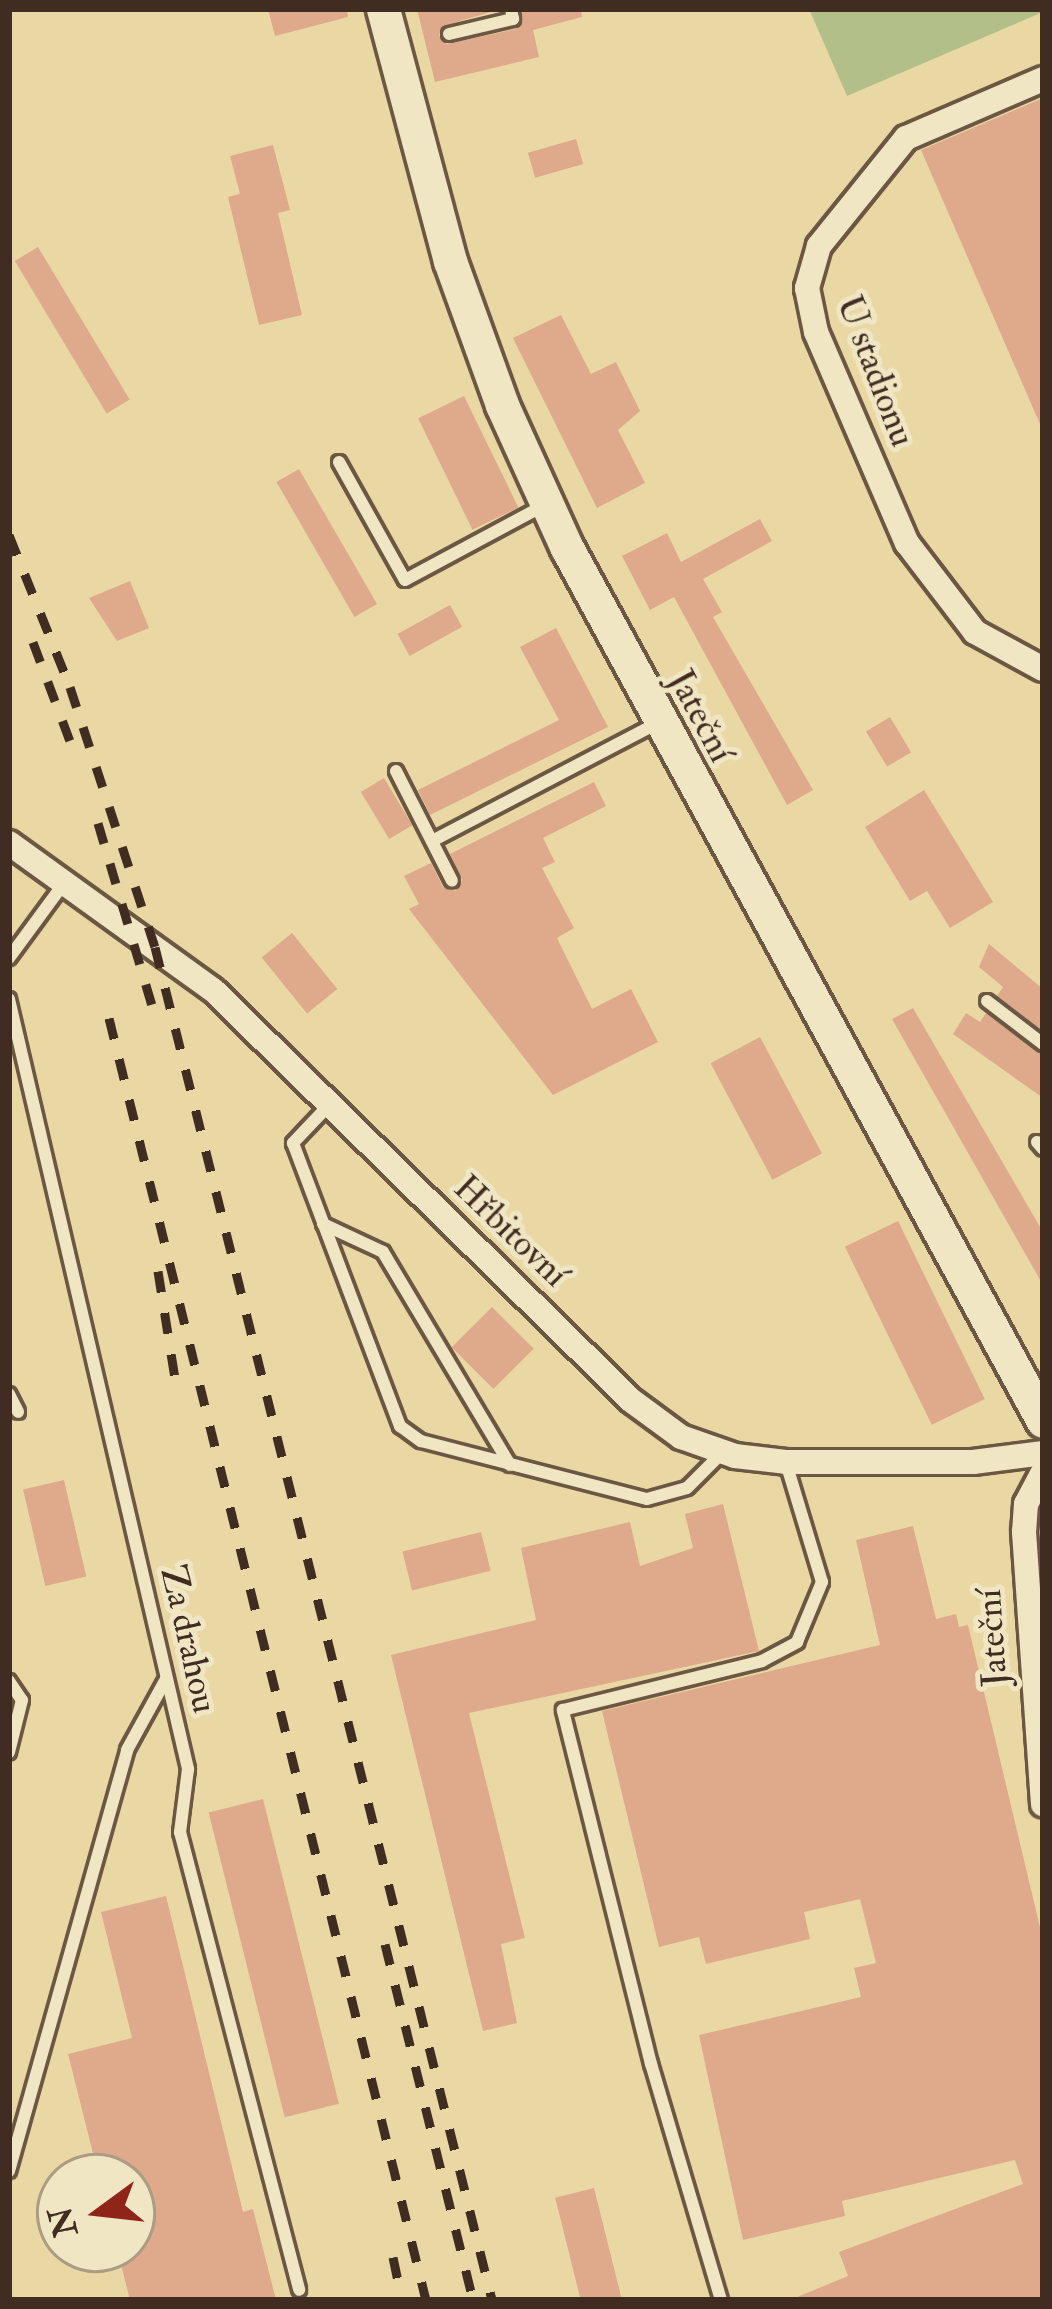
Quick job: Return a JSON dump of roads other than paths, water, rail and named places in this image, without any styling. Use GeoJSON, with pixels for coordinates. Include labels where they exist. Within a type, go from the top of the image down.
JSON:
{"type":"FeatureCollection","features":[{"type":"Feature","properties":{"kind":"main road","name":"Jateční"},"geometry":{"type":"LineString","coordinates":[[383,9],[450,261],[547,504],[660,722],[1043,1421]]}},
{"type":"Feature","properties":{"kind":"street","name":"U stadionu"},"geometry":{"type":"LineString","coordinates":[[1043,79],[906,138],[819,246],[807,288],[816,332],[907,543],[975,632],[1043,669]]}},
{"type":"Feature","properties":{"kind":"street","name":"Hřbitovní"},"geometry":{"type":"LineString","coordinates":[[9,843],[213,990],[632,1401],[681,1437],[722,1453],[786,1462],[973,1462],[1043,1453]]}},
{"type":"Feature","properties":{"kind":"street","name":"Jateční"},"geometry":{"type":"LineString","coordinates":[[1043,1472],[1026,1504],[1024,1532],[1043,1804]]}},
{"type":"Feature","properties":{"kind":"lane"},"geometry":{"type":"LineString","coordinates":[[449,34],[513,19],[511,9]]}},
{"type":"Feature","properties":{"kind":"lane"},"geometry":{"type":"LineString","coordinates":[[339,462],[405,580],[547,504]]}},
{"type":"Feature","properties":{"kind":"lane"},"geometry":{"type":"LineString","coordinates":[[432,841],[660,722]]}},
{"type":"Feature","properties":{"kind":"lane"},"geometry":{"type":"LineString","coordinates":[[396,771],[452,881]]}},
{"type":"Feature","properties":{"kind":"lane"},"geometry":{"type":"LineString","coordinates":[[9,958],[65,882]]}},
{"type":"Feature","properties":{"kind":"lane","name":"Za drahou"},"geometry":{"type":"LineString","coordinates":[[9,999],[188,1769],[180,1832],[298,2290]]}},
{"type":"Feature","properties":{"kind":"lane"},"geometry":{"type":"LineString","coordinates":[[987,1001],[1043,1044]]}},
{"type":"Feature","properties":{"kind":"lane"},"geometry":{"type":"LineString","coordinates":[[330,1103],[292,1143],[400,1426],[421,1441],[647,1499],[687,1488],[722,1453]]}},
{"type":"Feature","properties":{"kind":"lane"},"geometry":{"type":"LineString","coordinates":[[323,1224],[383,1252],[510,1465]]}},
{"type":"Feature","properties":{"kind":"lane"},"geometry":{"type":"LineString","coordinates":[[9,1394],[18,1412]]}},
{"type":"Feature","properties":{"kind":"lane"},"geometry":{"type":"LineString","coordinates":[[721,2300],[650,2064],[563,1711],[762,1661],[797,1642],[822,1582],[786,1462]]}},
{"type":"Feature","properties":{"kind":"lane"},"geometry":{"type":"LineString","coordinates":[[9,2171],[127,1750],[167,1678]]}},
{"type":"Feature","properties":{"kind":"lane"},"geometry":{"type":"LineString","coordinates":[[9,1681],[22,1700],[9,1752]]}},
{"type":"Feature","properties":{"kind":"railway"},"geometry":{"type":"LineString","coordinates":[[9,535],[70,687],[155,947],[492,2300]]}},
{"type":"Feature","properties":{"kind":"railway"},"geometry":{"type":"LineString","coordinates":[[33,642],[73,749]]}},
{"type":"Feature","properties":{"kind":"railway"},"geometry":{"type":"LineString","coordinates":[[98,823],[154,1012]]}},
{"type":"Feature","properties":{"kind":"railway"},"geometry":{"type":"LineString","coordinates":[[109,1018],[426,2300]]}},
{"type":"Feature","properties":{"kind":"railway"},"geometry":{"type":"LineString","coordinates":[[158,1271],[175,1378]]}},
{"type":"Feature","properties":{"kind":"railway"},"geometry":{"type":"LineString","coordinates":[[385,1944],[473,2300]]}},
{"type":"Feature","properties":{"kind":"railway"},"geometry":{"type":"LineString","coordinates":[[393,2257],[402,2300]]}}]}
